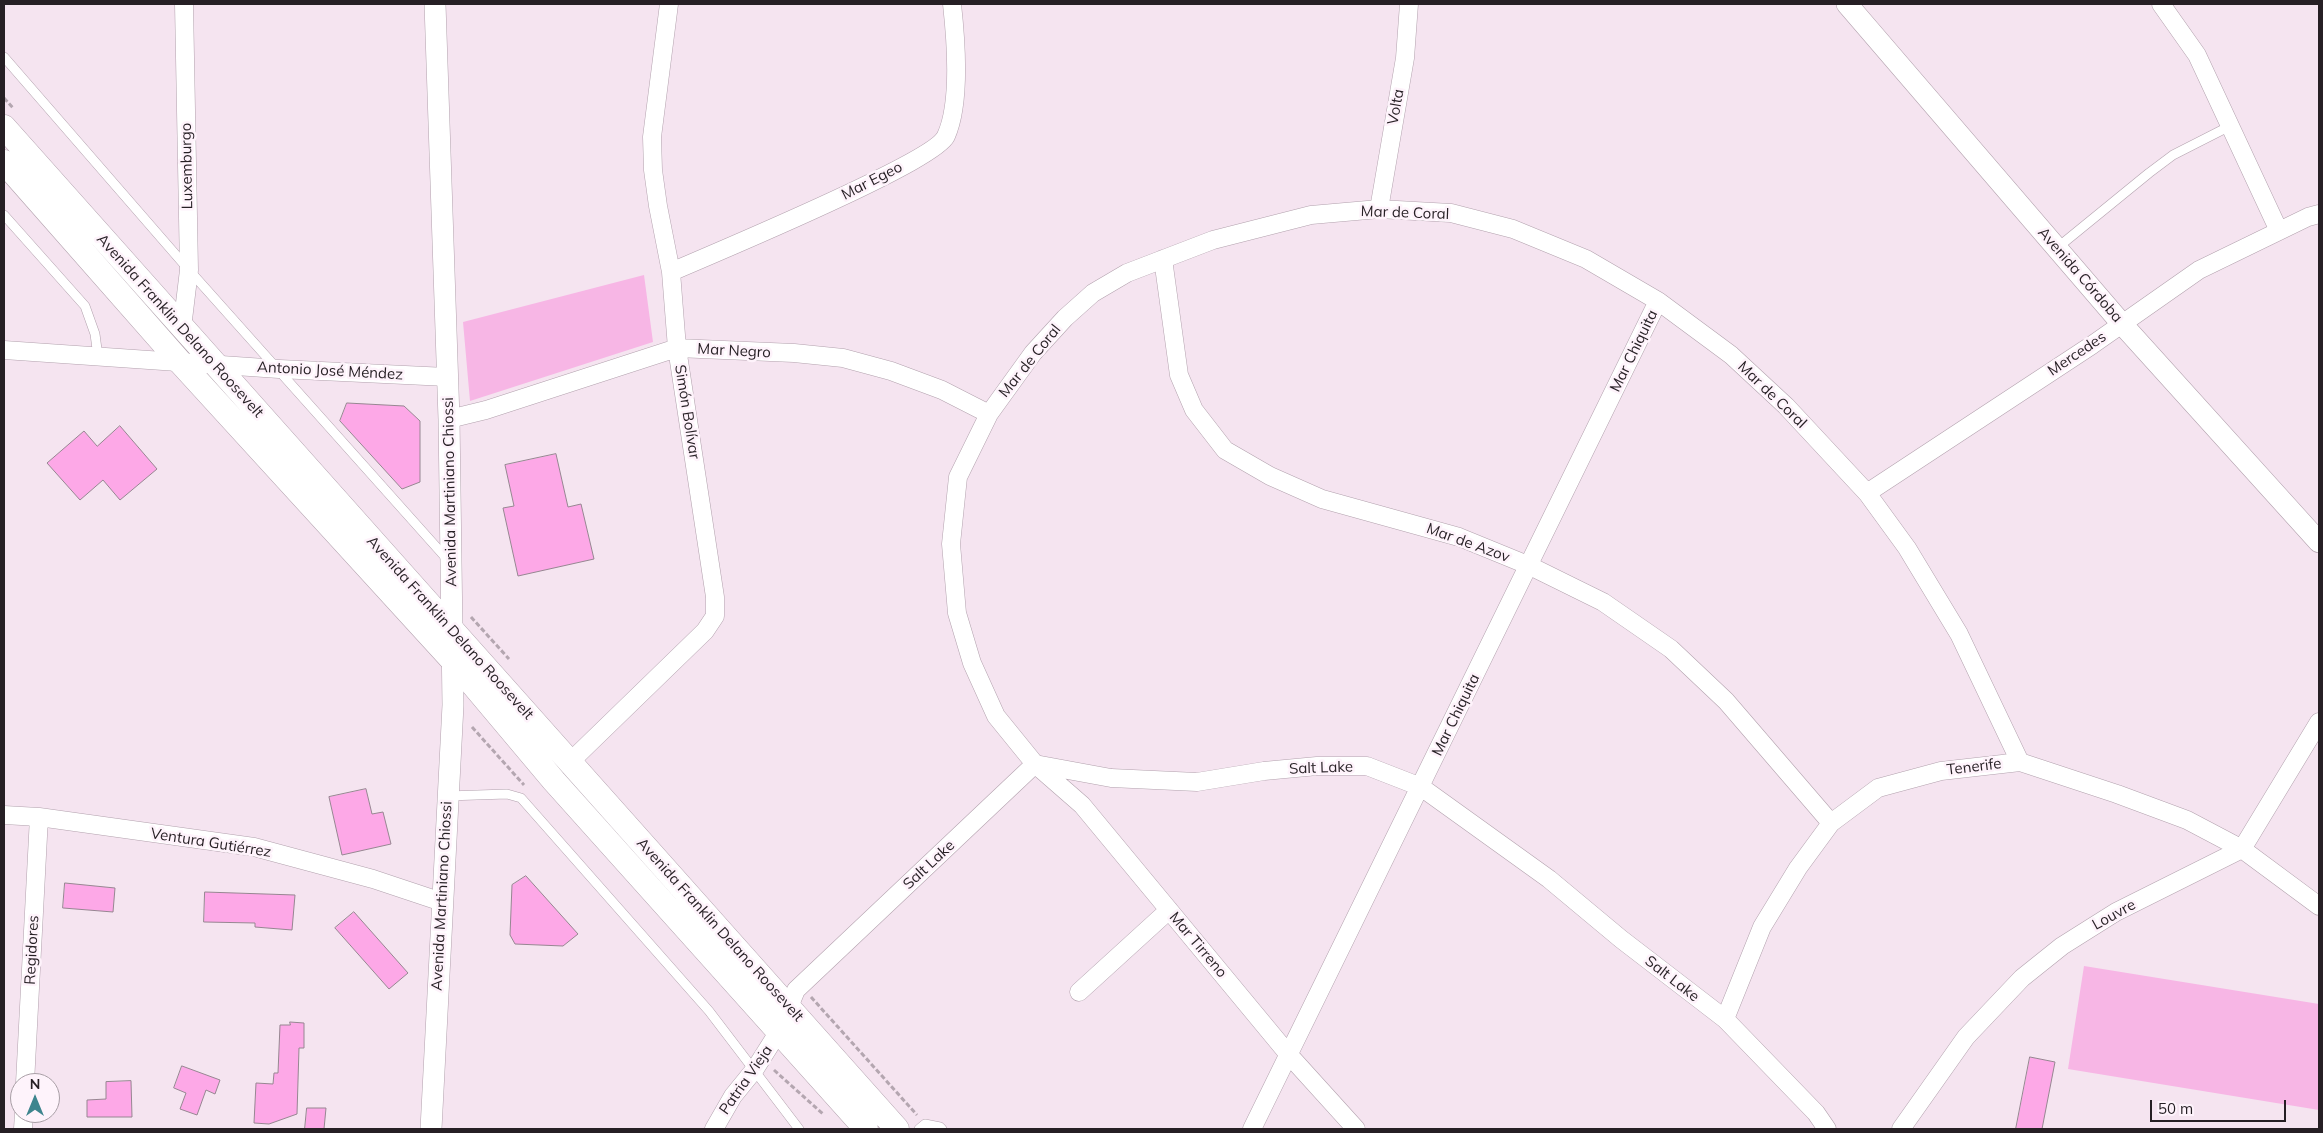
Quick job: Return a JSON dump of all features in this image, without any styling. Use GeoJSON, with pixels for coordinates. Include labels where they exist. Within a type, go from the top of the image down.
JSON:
{"type":"FeatureCollection","features":[{"type":"Feature","properties":{"kind":"main road","name":"Avenida Franklin Delano Roosevelt"},"geometry":{"type":"LineString","coordinates":[[4,127],[213,364],[453,633],[504,687],[897,1129]]}},
{"type":"Feature","properties":{"kind":"main road","name":"Avenida Franklin Delano Roosevelt"},"geometry":{"type":"LineString","coordinates":[[4,162],[180,362],[454,662],[554,781],[866,1129]]}},
{"type":"Feature","properties":{"kind":"street","name":"Luxemburgo"},"geometry":{"type":"LineString","coordinates":[[182,328],[189,270],[184,4]]}},
{"type":"Feature","properties":{"kind":"street","name":"Avenida Martiniano Chiossi"},"geometry":{"type":"LineString","coordinates":[[430,1129],[454,662],[450,562],[449,419],[435,4]]}},
{"type":"Feature","properties":{"kind":"street","name":"Simón Bolívar"},"geometry":{"type":"LineString","coordinates":[[570,762],[705,631],[715,616],[715,597],[677,348],[671,272],[653,170],[652,137],[669,4]]}},
{"type":"Feature","properties":{"kind":"street","name":"Mar Egeo"},"geometry":{"type":"LineString","coordinates":[[671,272],[837,199],[931,150],[946,138],[954,109],[956,64],[952,4]]}},
{"type":"Feature","properties":{"kind":"street","name":"Volta"},"geometry":{"type":"LineString","coordinates":[[1378,209],[1405,58],[1409,4]]}},
{"type":"Feature","properties":{"kind":"street","name":"Avenida Córdoba"},"geometry":{"type":"LineString","coordinates":[[1847,4],[2122,324],[2319,542]]}},
{"type":"Feature","properties":{"kind":"street"},"geometry":{"type":"LineString","coordinates":[[2161,4],[2197,56],[2279,231]]}},
{"type":"Feature","properties":{"kind":"street","name":"Mar de Coral"},"geometry":{"type":"LineString","coordinates":[[1036,764],[996,716],[972,663],[957,613],[952,544],[958,477],[989,414],[1033,353],[1065,318],[1093,293],[1127,273],[1214,240],[1311,215],[1378,209],[1451,213],[1513,229],[1586,259],[1658,301],[1731,355],[1786,406],[1867,493],[1906,548],[1959,634],[2020,762]]}},
{"type":"Feature","properties":{"kind":"street","name":"Mercedes"},"geometry":{"type":"LineString","coordinates":[[1867,493],[2122,324],[2199,270],[2279,231],[2319,214]]}},
{"type":"Feature","properties":{"kind":"street","name":"Mar de Azov"},"geometry":{"type":"LineString","coordinates":[[1163,259],[1179,375],[1194,410],[1226,450],[1270,476],[1322,498],[1458,537],[1530,566],[1603,602],[1671,649],[1726,701],[1832,823]]}},
{"type":"Feature","properties":{"kind":"street","name":"Mar Chiquita"},"geometry":{"type":"LineString","coordinates":[[1252,1129],[1530,566],[1658,301]]}},
{"type":"Feature","properties":{"kind":"street","name":"Mar Negro"},"geometry":{"type":"LineString","coordinates":[[449,419],[486,410],[677,348],[794,353],[843,358],[908,377],[942,390],[989,414]]}},
{"type":"Feature","properties":{"kind":"street","name":"Antonio José Méndez"},"geometry":{"type":"LineString","coordinates":[[4,350],[279,369],[447,377]]}},
{"type":"Feature","properties":{"kind":"street"},"geometry":{"type":"LineString","coordinates":[[2242,849],[2319,722]]}},
{"type":"Feature","properties":{"kind":"street","name":"Tenerife"},"geometry":{"type":"LineString","coordinates":[[1725,1020],[1762,927],[1798,868],[1832,823],[1878,788],[1941,771],[2020,762],[2188,820],[2242,849],[2319,906]]}},
{"type":"Feature","properties":{"kind":"street","name":"Salt Lake"},"geometry":{"type":"LineString","coordinates":[[780,1031],[796,990],[1036,764],[1111,778],[1196,782],[1264,771],[1317,766],[1367,766],[1421,787],[1549,879],[1621,939],[1725,1020],[1816,1113],[1827,1129]]}},
{"type":"Feature","properties":{"kind":"street","name":"Mar Tirreno"},"geometry":{"type":"LineString","coordinates":[[1036,764],[1082,805],[1289,1055],[1356,1129]]}},
{"type":"Feature","properties":{"kind":"street","name":"Ventura Gutiérrez"},"geometry":{"type":"LineString","coordinates":[[4,815],[39,817],[254,847],[373,879],[442,902]]}},
{"type":"Feature","properties":{"kind":"street","name":"Regidores"},"geometry":{"type":"LineString","coordinates":[[26,1073],[39,817]]}},
{"type":"Feature","properties":{"kind":"street","name":"Louvre"},"geometry":{"type":"LineString","coordinates":[[1905,1125],[1966,1037],[2022,978],[2062,946],[2116,912],[2242,849]]}},
{"type":"Feature","properties":{"kind":"street"},"geometry":{"type":"LineString","coordinates":[[1079,992],[1169,910]]}},
{"type":"Feature","properties":{"kind":"street","name":"Patria Vieja"},"geometry":{"type":"LineString","coordinates":[[714,1129],[733,1096],[759,1064],[780,1031]]}},
{"type":"Feature","properties":{"kind":"lane"},"geometry":{"type":"LineString","coordinates":[[4,57],[189,270],[450,562]]}},
{"type":"Feature","properties":{"kind":"lane"},"geometry":{"type":"LineString","coordinates":[[2057,248],[2155,168],[2193,144],[2230,126]]}},
{"type":"Feature","properties":{"kind":"lane"},"geometry":{"type":"LineString","coordinates":[[4,215],[86,306],[95,334],[98,357]]}},
{"type":"Feature","properties":{"kind":"lane"},"geometry":{"type":"LineString","coordinates":[[447,796],[507,794],[521,798],[703,1004],[759,1064],[799,1129]]}},
{"type":"Feature","properties":{"kind":"lane"},"geometry":{"type":"LineString","coordinates":[[919,1129],[925,1124],[942,1129]]}},
{"type":"Feature","properties":{"kind":"path"},"geometry":{"type":"LineString","coordinates":[[453,705],[530,791]]}},
{"type":"Feature","properties":{"kind":"path"},"geometry":{"type":"LineString","coordinates":[[759,1064],[781,1077],[824,1115]]}},
{"type":"Feature","properties":{"kind":"shaded area"},"geometry":{"type":"Polygon","coordinates":[[[644,275],[653,342],[470,401],[463,322],[644,275]]]}},
{"type":"Feature","properties":{"kind":"shaded area"},"geometry":{"type":"Polygon","coordinates":[[[2084,966],[2319,1004],[2319,1110],[2068,1069],[2084,966]]]}},
{"type":"Feature","properties":{"kind":"building"},"geometry":{"type":"Polygon","coordinates":[[[347,403],[404,406],[420,421],[420,482],[402,489],[340,421],[347,403]]]}},
{"type":"Feature","properties":{"kind":"building"},"geometry":{"type":"Polygon","coordinates":[[[120,426],[157,469],[120,500],[103,480],[80,500],[47,463],[84,431],[97,446],[120,426]]]}},
{"type":"Feature","properties":{"kind":"building"},"geometry":{"type":"Polygon","coordinates":[[[556,454],[568,507],[581,504],[594,559],[518,576],[503,508],[514,506],[505,465],[556,454]]]}},
{"type":"Feature","properties":{"kind":"building"},"geometry":{"type":"Polygon","coordinates":[[[366,789],[372,814],[383,812],[391,844],[342,855],[329,797],[366,789]]]}},
{"type":"Feature","properties":{"kind":"building"},"geometry":{"type":"Polygon","coordinates":[[[526,876],[578,934],[563,946],[515,944],[510,935],[512,885],[526,876]]]}},
{"type":"Feature","properties":{"kind":"building"},"geometry":{"type":"Polygon","coordinates":[[[65,883],[115,888],[113,912],[63,908],[65,883]]]}},
{"type":"Feature","properties":{"kind":"building"},"geometry":{"type":"Polygon","coordinates":[[[205,892],[295,895],[292,930],[255,927],[255,923],[204,922],[205,892]]]}},
{"type":"Feature","properties":{"kind":"building"},"geometry":{"type":"Polygon","coordinates":[[[354,912],[408,973],[389,989],[335,928],[354,912]]]}},
{"type":"Feature","properties":{"kind":"building"},"geometry":{"type":"Polygon","coordinates":[[[290,1022],[304,1023],[304,1048],[299,1048],[297,1114],[269,1124],[254,1123],[256,1083],[273,1084],[274,1073],[278,1073],[280,1025],[290,1025],[290,1022]]]}},
{"type":"Feature","properties":{"kind":"building"},"geometry":{"type":"Polygon","coordinates":[[[2030,1057],[2055,1062],[2042,1129],[2016,1129],[2030,1057]]]}},
{"type":"Feature","properties":{"kind":"building"},"geometry":{"type":"Polygon","coordinates":[[[182,1066],[220,1080],[215,1094],[206,1090],[197,1115],[180,1109],[186,1093],[174,1088],[182,1066]]]}},
{"type":"Feature","properties":{"kind":"building"},"geometry":{"type":"Polygon","coordinates":[[[131,1081],[132,1117],[87,1117],[87,1100],[106,1099],[106,1082],[131,1081]]]}},
{"type":"Feature","properties":{"kind":"building"},"geometry":{"type":"Polygon","coordinates":[[[307,1108],[326,1108],[324,1129],[305,1129],[307,1108]]]}}]}
